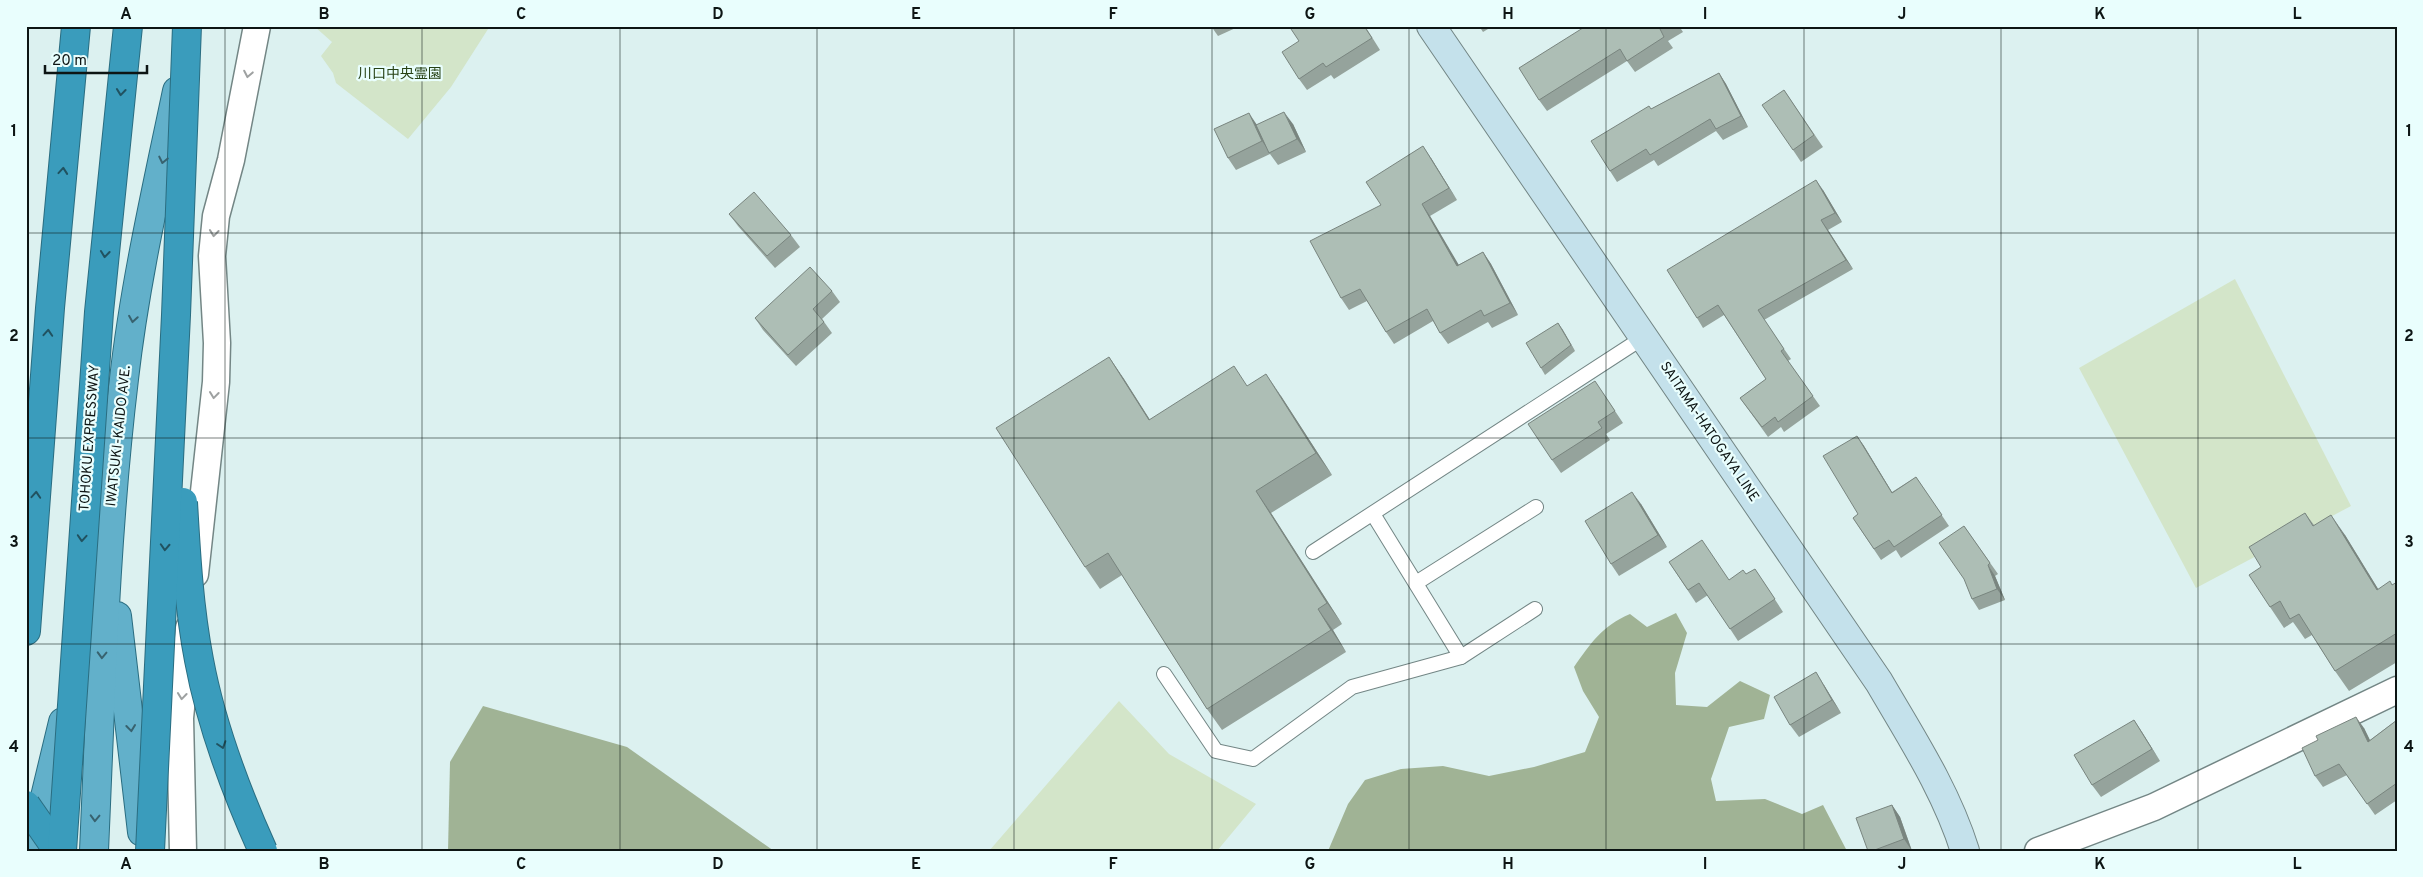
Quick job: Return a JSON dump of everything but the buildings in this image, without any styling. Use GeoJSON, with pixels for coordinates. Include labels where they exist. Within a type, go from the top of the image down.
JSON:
{"type":"FeatureCollection","features":[{"type":"Feature","properties":{"kind":"highway"},"geometry":{"type":"LineString","coordinates":[[26,630],[50,308],[76,26]]}},
{"type":"Feature","properties":{"kind":"highway","name":"TOHOKU EXPRESSWAY"},"geometry":{"type":"LineString","coordinates":[[60,851],[99,312],[128,26]]}},
{"type":"Feature","properties":{"kind":"highway"},"geometry":{"type":"LineString","coordinates":[[150,851],[189,26]]}},
{"type":"Feature","properties":{"kind":"highway","name":"IWATSUKI-KAIDO AVE."},"geometry":{"type":"LineString","coordinates":[[94,851],[107,540],[124,377],[142,258],[189,26]]}},
{"type":"Feature","properties":{"kind":"highway"},"geometry":{"type":"LineString","coordinates":[[176,315],[178,412],[191,612],[199,662],[216,725],[233,776],[263,851]]}},
{"type":"Feature","properties":{"kind":"highway"},"geometry":{"type":"LineString","coordinates":[[32,851],[107,540]]}},
{"type":"Feature","properties":{"kind":"highway"},"geometry":{"type":"LineString","coordinates":[[107,540],[137,774],[144,851]]}},
{"type":"Feature","properties":{"kind":"highway"},"geometry":{"type":"LineString","coordinates":[[26,805],[60,851]]}},
{"type":"Feature","properties":{"kind":"main road","name":"SAITAMA-HATOGAYA LINE"},"geometry":{"type":"LineString","coordinates":[[1431,26],[1879,682],[1938,784],[1958,829],[1965,851]]}},
{"type":"Feature","properties":{"kind":"street"},"geometry":{"type":"LineString","coordinates":[[182,851],[180,718],[216,382],[217,343],[212,256],[216,216],[231,160],[257,26]]}},
{"type":"Feature","properties":{"kind":"street"},"geometry":{"type":"LineString","coordinates":[[2038,851],[2154,807],[2397,690]]}},
{"type":"Feature","properties":{"kind":"lane"},"geometry":{"type":"LineString","coordinates":[[1314,552],[1644,338]]}},
{"type":"Feature","properties":{"kind":"lane"},"geometry":{"type":"LineString","coordinates":[[1416,583],[1536,507]]}},
{"type":"Feature","properties":{"kind":"lane"},"geometry":{"type":"LineString","coordinates":[[1373,514],[1462,657]]}},
{"type":"Feature","properties":{"kind":"lane"},"geometry":{"type":"LineString","coordinates":[[1164,674],[1216,751],[1253,759],[1352,687],[1462,657],[1535,609]]}},
{"type":"Feature","properties":{"kind":"green space","name":"川口中央霊園"},"geometry":{"type":"Polygon","coordinates":[[[314,26],[490,26],[451,87],[408,139],[336,83],[333,73],[321,56],[332,42],[314,26]]]}},
{"type":"Feature","properties":{"kind":"green space"},"geometry":{"type":"Polygon","coordinates":[[[2235,279],[2351,506],[2196,588],[2079,368],[2235,279]]]}},
{"type":"Feature","properties":{"kind":"green space"},"geometry":{"type":"Polygon","coordinates":[[[1676,613],[1687,633],[1675,673],[1676,705],[1707,707],[1740,681],[1770,695],[1764,719],[1729,727],[1711,779],[1716,801],[1765,799],[1802,814],[1823,805],[1847,851],[1328,851],[1348,804],[1365,780],[1401,769],[1443,766],[1489,776],[1534,767],[1585,752],[1599,717],[1583,691],[1574,667],[1598,636],[1620,619],[1630,614],[1647,627],[1676,613]]]}},
{"type":"Feature","properties":{"kind":"green space"},"geometry":{"type":"Polygon","coordinates":[[[1119,701],[1169,754],[1256,804],[1217,851],[989,851],[1119,701]]]}},
{"type":"Feature","properties":{"kind":"green space"},"geometry":{"type":"Polygon","coordinates":[[[483,706],[627,747],[774,851],[448,851],[450,762],[483,706]]]}}]}
